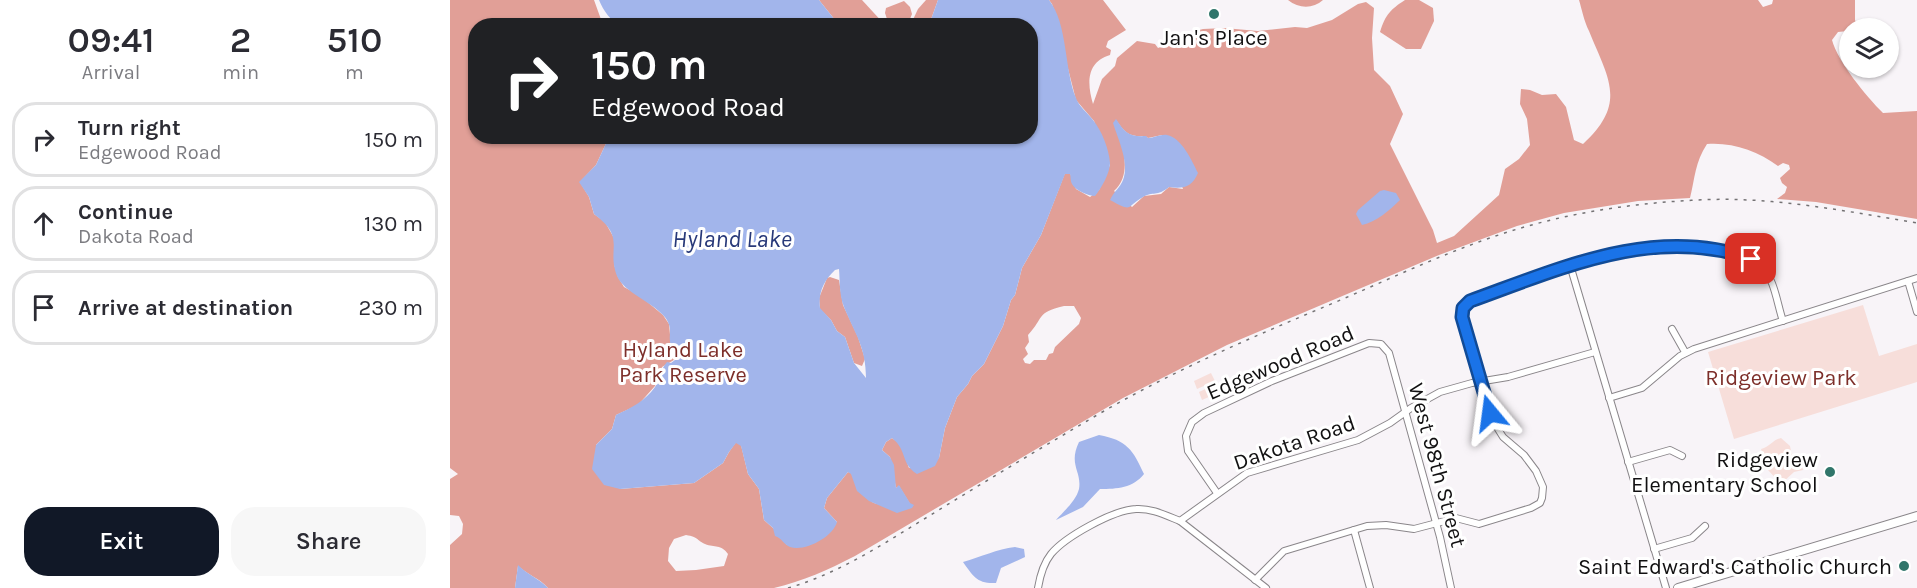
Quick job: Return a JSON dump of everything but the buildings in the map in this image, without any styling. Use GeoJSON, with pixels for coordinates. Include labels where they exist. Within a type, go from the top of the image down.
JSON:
{"type":"FeatureCollection","features":[{"type":"Feature","properties":{"kind":"street"},"geometry":{"type":"LineString","coordinates":[[1256,580],[1284,551],[1354,530],[1376,525],[1414,529],[1456,519],[1479,524],[1536,506],[1542,498],[1543,488],[1540,480],[1531,463],[1497,430],[1490,413],[1462,317],[1463,308],[1470,301],[1570,265],[1606,255],[1663,247],[1697,246],[1734,253],[1751,259],[1763,267],[1770,279],[1783,321]]}},
{"type":"Feature","properties":{"kind":"street"},"geometry":{"type":"LineString","coordinates":[[1570,265],[1666,588]]}},
{"type":"Feature","properties":{"kind":"street"},"geometry":{"type":"LineString","coordinates":[[1609,398],[1642,388],[1685,352],[1917,278]]}},
{"type":"Feature","properties":{"kind":"street"},"geometry":{"type":"LineString","coordinates":[[1908,281],[1917,312]]}},
{"type":"Feature","properties":{"kind":"street"},"geometry":{"type":"LineString","coordinates":[[1672,329],[1685,352]]}},
{"type":"Feature","properties":{"kind":"street","name":"Edgewood Road"},"geometry":{"type":"LineString","coordinates":[[1217,493],[1192,458],[1186,444],[1189,429],[1198,417],[1272,381],[1369,343],[1381,344],[1389,353]]}},
{"type":"Feature","properties":{"kind":"street","name":"Dakota Road"},"geometry":{"type":"LineString","coordinates":[[1180,521],[1247,473],[1358,440],[1440,392],[1514,376],[1595,352]]}},
{"type":"Feature","properties":{"kind":"street","name":"West 98th Street"},"geometry":{"type":"LineString","coordinates":[[1389,353],[1437,523],[1451,588]]}},
{"type":"Feature","properties":{"kind":"street"},"geometry":{"type":"LineString","coordinates":[[1628,462],[1670,450],[1682,456]]}},
{"type":"Feature","properties":{"kind":"street"},"geometry":{"type":"LineString","coordinates":[[1038,588],[1045,563],[1059,546],[1113,514],[1124,510],[1148,509],[1180,521],[1266,588]]}},
{"type":"Feature","properties":{"kind":"street"},"geometry":{"type":"LineString","coordinates":[[1678,588],[1917,516]]}},
{"type":"Feature","properties":{"kind":"street"},"geometry":{"type":"LineString","coordinates":[[1654,549],[1692,538],[1705,526]]}},
{"type":"Feature","properties":{"kind":"street"},"geometry":{"type":"LineString","coordinates":[[1354,530],[1370,588]]}},
{"type":"Feature","properties":{"kind":"green space","name":"Ridgeview Park"},"geometry":{"type":"Polygon","coordinates":[[[1863,305],[1879,356],[1917,344],[1917,382],[1734,439],[1708,352],[1863,305]]]}},
{"type":"Feature","properties":{"kind":"green space"},"geometry":{"type":"Polygon","coordinates":[[[1211,373],[1215,381],[1197,389],[1194,381],[1211,373]]]}},
{"type":"Feature","properties":{"kind":"green space"},"geometry":{"type":"Polygon","coordinates":[[[1216,384],[1220,392],[1202,400],[1199,392],[1216,384]]]}},
{"type":"Feature","properties":{"kind":"green space"},"geometry":{"type":"Polygon","coordinates":[[[1781,438],[1790,446],[1792,456],[1799,457],[1803,470],[1794,472],[1781,484],[1768,470],[1761,449],[1781,438]]]}},
{"type":"Feature","properties":{"kind":"shaded area"},"geometry":{"type":"Polygon","coordinates":[[[450,0],[594,0],[600,18],[468,18],[468,144],[606,144],[596,165],[580,182],[589,197],[594,214],[605,222],[614,238],[614,264],[618,277],[624,287],[639,295],[663,315],[669,324],[671,345],[679,357],[662,367],[655,386],[638,405],[616,415],[612,429],[596,445],[620,489],[694,483],[723,463],[736,442],[741,445],[748,474],[759,489],[764,520],[787,545],[837,522],[824,508],[827,498],[848,472],[851,473],[868,499],[873,502],[886,505],[910,504],[899,486],[896,488],[890,457],[882,450],[886,442],[892,438],[901,445],[909,468],[939,458],[945,428],[957,397],[984,364],[1003,326],[1022,268],[1041,235],[1065,173],[1070,173],[1076,189],[1090,197],[1099,190],[1110,165],[1094,121],[1076,100],[1062,35],[1049,0],[1103,0],[1126,30],[1108,41],[1106,47],[1111,50],[1110,55],[1102,58],[1092,68],[1089,82],[1093,104],[1102,79],[1115,66],[1117,58],[1137,41],[1155,44],[1158,48],[1166,45],[1169,38],[1203,29],[1258,31],[1307,28],[1332,20],[1358,4],[1366,2],[1374,8],[1372,38],[1374,70],[1390,86],[1403,114],[1390,144],[1433,230],[1437,243],[1454,236],[1499,195],[1505,169],[1519,159],[1530,145],[1527,119],[1520,104],[1521,89],[1542,95],[1556,94],[1566,107],[1574,140],[1583,144],[1606,116],[1610,103],[1607,77],[1579,0],[1758,0],[1763,7],[1772,4],[1773,0],[1855,0],[1855,18],[1839,18],[1839,32],[1832,40],[1839,56],[1839,78],[1854,78],[1883,113],[1917,111],[1917,219],[1816,202],[1777,199],[1785,193],[1787,187],[1780,178],[1790,169],[1789,165],[1783,163],[1778,166],[1762,156],[1735,146],[1707,144],[1698,164],[1690,198],[1638,201],[1564,213],[1517,226],[1439,255],[1227,345],[1123,398],[855,556],[815,575],[774,588],[548,588],[518,566],[515,588],[450,588],[450,545],[462,534],[463,524],[459,516],[450,515],[450,479],[458,474],[450,468],[450,0]],[[1116,120],[1125,167],[1120,184],[1114,191],[1132,207],[1144,196],[1161,194],[1169,187],[1183,189],[1162,135],[1148,138],[1131,135],[1116,120]],[[1064,306],[1042,316],[1028,335],[1029,342],[1025,348],[1028,354],[1023,359],[1025,363],[1046,360],[1055,347],[1079,324],[1081,318],[1074,306],[1064,306]],[[690,536],[674,539],[669,548],[668,561],[676,571],[724,566],[728,554],[723,549],[705,544],[690,536]]]}},
{"type":"Feature","properties":{"kind":"shaded area"},"geometry":{"type":"Polygon","coordinates":[[[819,0],[862,0],[879,18],[833,18],[819,0]]]}},
{"type":"Feature","properties":{"kind":"shaded area"},"geometry":{"type":"Polygon","coordinates":[[[926,0],[938,0],[932,18],[914,18],[926,0]]]}},
{"type":"Feature","properties":{"kind":"shaded area"},"geometry":{"type":"Polygon","coordinates":[[[1288,0],[1323,0],[1306,7],[1288,0]]]}},
{"type":"Feature","properties":{"kind":"shaded area"},"geometry":{"type":"Polygon","coordinates":[[[1405,0],[1419,0],[1433,8],[1434,21],[1421,49],[1406,49],[1380,32],[1389,13],[1405,0]]]}},
{"type":"Feature","properties":{"kind":"shaded area"},"geometry":{"type":"Polygon","coordinates":[[[904,1],[910,7],[912,14],[910,18],[887,18],[886,8],[904,1]]]}},
{"type":"Feature","properties":{"kind":"shaded area"},"geometry":{"type":"Polygon","coordinates":[[[827,278],[839,280],[843,305],[858,337],[865,359],[862,366],[854,363],[845,337],[837,331],[831,320],[820,309],[819,298],[827,278]]]}},
{"type":"Feature","properties":{"kind":"water"},"geometry":{"type":"Polygon","coordinates":[[[599,0],[819,0],[833,18],[611,18],[599,0]]]}},
{"type":"Feature","properties":{"kind":"water","name":"Hyland Lake"},"geometry":{"type":"Polygon","coordinates":[[[938,0],[1049,0],[1060,21],[1069,74],[1076,98],[1099,129],[1107,146],[1110,163],[1105,181],[1095,196],[1085,194],[1076,188],[1071,183],[1070,174],[1065,174],[1041,235],[1022,268],[1003,326],[984,364],[957,397],[945,428],[939,458],[935,466],[917,474],[908,466],[897,443],[892,438],[886,442],[882,450],[890,457],[894,465],[896,488],[899,485],[910,503],[914,505],[912,508],[897,513],[869,501],[857,491],[851,474],[848,472],[827,498],[824,508],[837,522],[834,528],[818,542],[796,548],[790,547],[775,536],[773,528],[764,520],[759,489],[748,474],[741,446],[736,443],[723,463],[694,483],[620,489],[604,485],[592,469],[596,445],[612,429],[616,415],[647,396],[657,384],[667,362],[671,363],[679,357],[671,345],[667,320],[658,310],[625,287],[617,276],[613,258],[613,237],[610,230],[594,214],[589,197],[579,182],[596,165],[606,144],[1038,144],[1038,18],[932,18],[938,0]],[[839,269],[835,270],[825,282],[820,297],[820,308],[837,331],[845,337],[854,363],[866,378],[862,349],[840,293],[839,269]]]}},
{"type":"Feature","properties":{"kind":"water"},"geometry":{"type":"Polygon","coordinates":[[[1116,119],[1131,135],[1148,138],[1167,135],[1177,141],[1186,151],[1198,173],[1193,181],[1183,187],[1169,187],[1161,192],[1146,195],[1129,207],[1110,200],[1122,183],[1125,174],[1122,152],[1113,123],[1116,119]]]}},
{"type":"Feature","properties":{"kind":"water"},"geometry":{"type":"Polygon","coordinates":[[[1384,190],[1396,193],[1400,200],[1378,218],[1362,225],[1356,214],[1358,210],[1384,190]]]}},
{"type":"Feature","properties":{"kind":"water"},"geometry":{"type":"Polygon","coordinates":[[[1099,435],[1109,437],[1128,447],[1144,474],[1130,485],[1100,489],[1083,507],[1056,520],[1073,502],[1079,489],[1075,457],[1079,442],[1099,435]]]}},
{"type":"Feature","properties":{"kind":"water"},"geometry":{"type":"Polygon","coordinates":[[[1015,547],[1024,549],[1025,557],[1001,568],[996,583],[984,582],[976,578],[963,562],[995,551],[1015,547]]]}},
{"type":"Feature","properties":{"kind":"water"},"geometry":{"type":"Polygon","coordinates":[[[518,565],[540,582],[548,588],[515,588],[518,565]]]}},
{"type":"Feature","properties":{"kind":"railway"},"geometry":{"type":"LineString","coordinates":[[788,588],[826,574],[861,557],[1087,421],[1174,374],[1417,267],[1511,231],[1557,219],[1627,206],[1726,199],[1781,202],[1917,223]]}},
{"type":"Feature","properties":{"kind":"place","name":"Jan's Place"},"geometry":{"type":"Point","coordinates":[1214,14]}},
{"type":"Feature","properties":{"kind":"place","name":"Ridgeview Elementary School"},"geometry":{"type":"Point","coordinates":[1830,472]}},
{"type":"Feature","properties":{"kind":"place","name":"Saint Edward's Catholic Church"},"geometry":{"type":"Point","coordinates":[1904,566]}},
{"type":"Feature","properties":{"kind":"route"},"geometry":{"type":"LineString","coordinates":[[1490,413],[1461,312],[1470,301],[1570,265],[1634,250],[1697,246],[1715,248],[1751,259]]}},
{"type":"Feature","properties":{"kind":"park label","name":"Hyland Lake Park Reserve"},"geometry":{"type":"Point","coordinates":[683,362]}}]}
